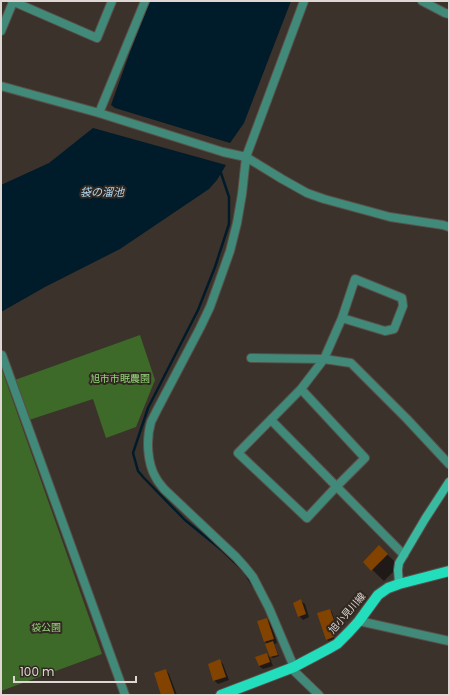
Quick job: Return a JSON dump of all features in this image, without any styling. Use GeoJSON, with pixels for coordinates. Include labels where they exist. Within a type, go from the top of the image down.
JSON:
{"type":"FeatureCollection","features":[{"type":"Feature","properties":{"kind":"main road","name":"旭小見川線"},"geometry":{"type":"LineString","coordinates":[[221,695],[293,668],[337,644],[359,621],[378,595],[388,588],[449,572]]}},
{"type":"Feature","properties":{"kind":"street"},"geometry":{"type":"LineString","coordinates":[[1,32],[12,1],[97,38],[112,1]]}},
{"type":"Feature","properties":{"kind":"street"},"geometry":{"type":"LineString","coordinates":[[100,113],[145,1]]}},
{"type":"Feature","properties":{"kind":"street"},"geometry":{"type":"LineString","coordinates":[[304,1],[246,157],[238,216],[230,251],[210,307],[151,422],[149,434],[149,456],[156,477],[164,489],[236,557],[254,577],[269,608],[293,668],[319,695]]}},
{"type":"Feature","properties":{"kind":"street"},"geometry":{"type":"LineString","coordinates":[[422,1],[449,14]]}},
{"type":"Feature","properties":{"kind":"street"},"geometry":{"type":"LineString","coordinates":[[1,86],[100,113],[223,152],[246,157],[307,193],[390,217],[449,227]]}},
{"type":"Feature","properties":{"kind":"street"},"geometry":{"type":"LineString","coordinates":[[301,389],[365,458],[307,518],[238,454],[301,389],[324,359],[342,318],[355,279],[402,298],[403,306],[394,330],[385,331],[342,318]]}},
{"type":"Feature","properties":{"kind":"street"},"geometry":{"type":"LineString","coordinates":[[2,355],[125,695]]}},
{"type":"Feature","properties":{"kind":"street"},"geometry":{"type":"LineString","coordinates":[[251,358],[324,359],[351,363],[408,419],[449,464]]}},
{"type":"Feature","properties":{"kind":"street"},"geometry":{"type":"LineString","coordinates":[[271,420],[404,555]]}},
{"type":"Feature","properties":{"kind":"street"},"geometry":{"type":"LineString","coordinates":[[399,584],[399,563],[449,482]]}},
{"type":"Feature","properties":{"kind":"street"},"geometry":{"type":"LineString","coordinates":[[359,621],[449,641]]}},
{"type":"Feature","properties":{"kind":"green space","name":"旭市市眠農園"},"geometry":{"type":"Polygon","coordinates":[[[140,335],[155,380],[136,427],[106,438],[93,399],[26,421],[12,381],[140,335]]]}},
{"type":"Feature","properties":{"kind":"green space","name":"袋公園"},"geometry":{"type":"Polygon","coordinates":[[[1,367],[102,654],[1,691],[1,367]]]}},
{"type":"Feature","properties":{"kind":"water"},"geometry":{"type":"Polygon","coordinates":[[[150,1],[291,1],[244,123],[230,143],[115,108],[111,105],[150,1]]]}},
{"type":"Feature","properties":{"kind":"water","name":"袋の溜池"},"geometry":{"type":"Polygon","coordinates":[[[93,128],[226,165],[217,180],[209,189],[120,249],[45,287],[1,312],[1,185],[49,163],[93,128]]]}},
{"type":"Feature","properties":{"kind":"building"},"geometry":{"type":"Polygon","coordinates":[[[379,545],[388,554],[371,571],[363,562],[379,545]]]}},
{"type":"Feature","properties":{"kind":"building"},"geometry":{"type":"Polygon","coordinates":[[[301,599],[306,614],[298,617],[293,603],[301,599]]]}},
{"type":"Feature","properties":{"kind":"building"},"geometry":{"type":"Polygon","coordinates":[[[330,609],[337,629],[332,631],[334,637],[326,640],[317,613],[330,609]]]}},
{"type":"Feature","properties":{"kind":"building"},"geometry":{"type":"Polygon","coordinates":[[[267,618],[274,639],[264,642],[257,621],[267,618]]]}},
{"type":"Feature","properties":{"kind":"building"},"geometry":{"type":"Polygon","coordinates":[[[273,641],[278,655],[270,657],[265,644],[273,641]]]}},
{"type":"Feature","properties":{"kind":"building"},"geometry":{"type":"Polygon","coordinates":[[[267,653],[270,662],[259,666],[255,657],[267,653]]]}},
{"type":"Feature","properties":{"kind":"building"},"geometry":{"type":"Polygon","coordinates":[[[220,659],[226,677],[213,681],[208,664],[220,659]]]}},
{"type":"Feature","properties":{"kind":"building"},"geometry":{"type":"Polygon","coordinates":[[[166,669],[175,695],[161,695],[154,673],[166,669]]]}},
{"type":"Feature","properties":{"kind":"waterway"},"geometry":{"type":"LineString","coordinates":[[221,173],[229,197],[229,224],[215,267],[198,310],[148,408],[133,453],[138,471],[144,478],[185,520],[223,551],[244,571],[254,587]]}}]}
